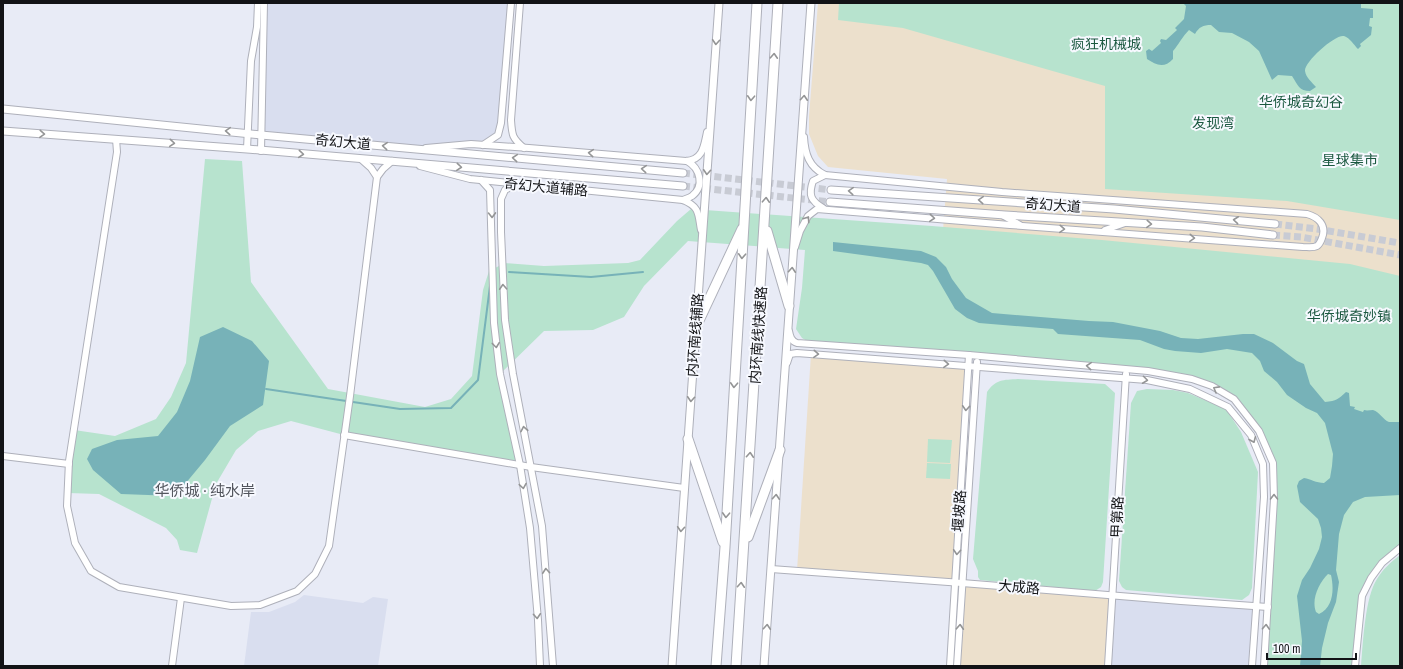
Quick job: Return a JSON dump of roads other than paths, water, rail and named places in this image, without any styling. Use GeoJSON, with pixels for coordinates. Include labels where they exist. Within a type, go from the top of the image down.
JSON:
{"type":"FeatureCollection","features":[{"type":"Feature","properties":{"kind":"highway","name":"内环南线快速路"},"geometry":{"type":"LineString","coordinates":[[716,666],[757,3]]}},
{"type":"Feature","properties":{"kind":"highway","name":"内环南线快速路"},"geometry":{"type":"LineString","coordinates":[[736,666],[778,3]]}},
{"type":"Feature","properties":{"kind":"highway"},"geometry":{"type":"LineString","coordinates":[[696,328],[744,224]]}},
{"type":"Feature","properties":{"kind":"highway"},"geometry":{"type":"LineString","coordinates":[[765,224],[790,306]]}},
{"type":"Feature","properties":{"kind":"highway"},"geometry":{"type":"LineString","coordinates":[[688,439],[724,547]]}},
{"type":"Feature","properties":{"kind":"highway"},"geometry":{"type":"LineString","coordinates":[[744,548],[780,450]]}},
{"type":"Feature","properties":{"kind":"main road","name":"内环南线辅路"},"geometry":{"type":"LineString","coordinates":[[672,666],[719,3]]}},
{"type":"Feature","properties":{"kind":"main road"},"geometry":{"type":"LineString","coordinates":[[764,666],[811,3]]}},
{"type":"Feature","properties":{"kind":"main road","name":"奇幻大道"},"geometry":{"type":"LineString","coordinates":[[3,109],[261,135],[683,173]]}},
{"type":"Feature","properties":{"kind":"main road","name":"奇幻大道"},"geometry":{"type":"LineString","coordinates":[[3,131],[247,149],[362,160],[392,161],[683,186]]}},
{"type":"Feature","properties":{"kind":"main road","name":"奇幻大道"},"geometry":{"type":"LineString","coordinates":[[831,190],[1125,210],[1275,224]]}},
{"type":"Feature","properties":{"kind":"main road","name":"奇幻大道"},"geometry":{"type":"LineString","coordinates":[[830,202],[1000,215],[1202,227],[1273,235]]}},
{"type":"Feature","properties":{"kind":"street"},"geometry":{"type":"LineString","coordinates":[[247,149],[251,61],[257,27],[258,3]]}},
{"type":"Feature","properties":{"kind":"street"},"geometry":{"type":"LineString","coordinates":[[261,151],[264,3]]}},
{"type":"Feature","properties":{"kind":"street"},"geometry":{"type":"LineString","coordinates":[[482,145],[498,135],[501,123],[511,3]]}},
{"type":"Feature","properties":{"kind":"street"},"geometry":{"type":"LineString","coordinates":[[520,3],[511,120],[512,133],[515,140],[524,148]]}},
{"type":"Feature","properties":{"kind":"street"},"geometry":{"type":"LineString","coordinates":[[793,254],[800,231],[808,216],[817,209],[1303,247],[1315,247],[1319,244],[1324,231],[1323,225],[1319,220],[1307,214],[1025,194],[825,176],[810,163],[805,150],[803,114]]}},
{"type":"Feature","properties":{"kind":"street"},"geometry":{"type":"LineString","coordinates":[[414,149],[471,144],[686,161],[698,157],[703,151],[711,117]]}},
{"type":"Feature","properties":{"kind":"street"},"geometry":{"type":"LineString","coordinates":[[116,139],[117,152],[69,464],[67,506],[73,536],[75,543],[92,571],[119,587],[231,606],[260,605],[296,591],[315,574],[329,546],[350,396],[377,177],[392,161]]}},
{"type":"Feature","properties":{"kind":"street"},"geometry":{"type":"LineString","coordinates":[[362,160],[377,177]]}},
{"type":"Feature","properties":{"kind":"street"},"geometry":{"type":"LineString","coordinates":[[683,200],[691,196],[698,189],[700,182],[698,173],[693,165],[686,161]]}},
{"type":"Feature","properties":{"kind":"street","name":"奇幻大道辅路"},"geometry":{"type":"LineString","coordinates":[[410,163],[470,180],[683,200]]}},
{"type":"Feature","properties":{"kind":"street"},"geometry":{"type":"LineString","coordinates":[[824,209],[814,203],[810,195],[810,188],[814,181],[825,176]]}},
{"type":"Feature","properties":{"kind":"street"},"geometry":{"type":"LineString","coordinates":[[480,180],[490,190],[494,323],[500,374],[520,465],[530,528],[538,620],[540,666]]}},
{"type":"Feature","properties":{"kind":"street"},"geometry":{"type":"LineString","coordinates":[[516,184],[505,190],[502,199],[501,232],[505,320],[542,526],[553,666]]}},
{"type":"Feature","properties":{"kind":"street"},"geometry":{"type":"LineString","coordinates":[[1003,202],[1025,194]]}},
{"type":"Feature","properties":{"kind":"street"},"geometry":{"type":"LineString","coordinates":[[683,200],[690,203],[697,210],[702,236]]}},
{"type":"Feature","properties":{"kind":"street"},"geometry":{"type":"LineString","coordinates":[[1105,200],[1125,210]]}},
{"type":"Feature","properties":{"kind":"street"},"geometry":{"type":"LineString","coordinates":[[1000,215],[1023,226]]}},
{"type":"Feature","properties":{"kind":"street"},"geometry":{"type":"LineString","coordinates":[[1102,232],[1126,223]]}},
{"type":"Feature","properties":{"kind":"street"},"geometry":{"type":"LineString","coordinates":[[788,328],[791,339],[797,343],[969,355],[977,357],[1148,371],[1185,378],[1212,386],[1234,399],[1259,431],[1273,463],[1274,499],[1264,666]]}},
{"type":"Feature","properties":{"kind":"street"},"geometry":{"type":"LineString","coordinates":[[786,366],[790,354],[793,353],[1125,378],[1147,380],[1190,388],[1228,406],[1251,435],[1263,464],[1264,497],[1252,666]]}},
{"type":"Feature","properties":{"kind":"street","name":"堰坡路"},"geometry":{"type":"LineString","coordinates":[[950,666],[969,355]]}},
{"type":"Feature","properties":{"kind":"street","name":"堰坡路"},"geometry":{"type":"LineString","coordinates":[[958,666],[977,357]]}},
{"type":"Feature","properties":{"kind":"street","name":"甲第路"},"geometry":{"type":"LineString","coordinates":[[1108,666],[1126,369]]}},
{"type":"Feature","properties":{"kind":"street"},"geometry":{"type":"LineString","coordinates":[[344,435],[531,467],[684,488]]}},
{"type":"Feature","properties":{"kind":"street"},"geometry":{"type":"LineString","coordinates":[[3,456],[69,464]]}},
{"type":"Feature","properties":{"kind":"street"},"geometry":{"type":"LineString","coordinates":[[1355,666],[1362,596],[1371,578],[1382,563],[1400,548]]}},
{"type":"Feature","properties":{"kind":"street","name":"大成路"},"geometry":{"type":"LineString","coordinates":[[771,569],[1268,607]]}},
{"type":"Feature","properties":{"kind":"street"},"geometry":{"type":"LineString","coordinates":[[172,666],[181,598]]}},
{"type":"Feature","properties":{"kind":"water"},"geometry":{"type":"Polygon","coordinates":[[[1183,3],[1361,3],[1361,8],[1373,9],[1373,18],[1370,18],[1369,26],[1372,27],[1371,35],[1360,44],[1361,46],[1358,49],[1344,36],[1334,39],[1321,49],[1309,61],[1306,67],[1305,71],[1309,80],[1316,87],[1310,91],[1301,89],[1292,76],[1278,75],[1272,80],[1259,51],[1249,42],[1232,33],[1219,32],[1211,25],[1202,27],[1195,34],[1189,30],[1173,51],[1173,59],[1170,62],[1163,65],[1154,63],[1147,59],[1146,51],[1149,49],[1152,51],[1161,43],[1161,39],[1166,40],[1177,30],[1175,28],[1184,19],[1186,6],[1183,3]]]}},
{"type":"Feature","properties":{"kind":"water"},"geometry":{"type":"Polygon","coordinates":[[[833,242],[921,251],[936,257],[946,267],[952,279],[966,298],[992,313],[1113,322],[1160,331],[1181,338],[1198,339],[1254,334],[1273,343],[1297,361],[1304,364],[1310,384],[1325,402],[1337,399],[1346,392],[1349,393],[1350,406],[1355,407],[1354,409],[1363,412],[1364,410],[1373,410],[1378,412],[1385,420],[1389,422],[1399,422],[1400,415],[1400,495],[1365,497],[1353,502],[1344,515],[1339,534],[1336,570],[1339,582],[1336,602],[1328,623],[1322,648],[1320,666],[1300,666],[1302,641],[1297,596],[1302,580],[1310,568],[1319,549],[1322,537],[1318,519],[1300,502],[1297,486],[1299,481],[1304,478],[1324,483],[1330,478],[1333,454],[1325,423],[1317,413],[1306,408],[1287,395],[1277,382],[1264,371],[1260,361],[1252,353],[1227,349],[1201,353],[1175,351],[1164,349],[1140,340],[1058,334],[1053,329],[979,323],[967,318],[955,309],[928,265],[833,251],[833,242]],[[1328,574],[1325,578],[1315,597],[1314,602],[1316,612],[1319,614],[1328,607],[1332,597],[1331,575],[1328,574]]]}},
{"type":"Feature","properties":{"kind":"water"},"geometry":{"type":"Polygon","coordinates":[[[223,327],[252,341],[269,361],[263,405],[230,426],[205,460],[175,496],[121,494],[93,470],[87,459],[92,449],[117,440],[158,436],[177,412],[190,381],[200,337],[223,327]]]}},
{"type":"Feature","properties":{"kind":"waterway"},"geometry":{"type":"LineString","coordinates":[[509,272],[591,277],[643,272]]}},
{"type":"Feature","properties":{"kind":"waterway"},"geometry":{"type":"LineString","coordinates":[[266,389],[400,409],[451,408],[478,380],[490,286]]}},
{"type":"Feature","properties":{"kind":"tunnel"},"geometry":{"type":"LineString","coordinates":[[683,173],[831,190]]}},
{"type":"Feature","properties":{"kind":"tunnel"},"geometry":{"type":"LineString","coordinates":[[683,186],[830,202]]}},
{"type":"Feature","properties":{"kind":"tunnel"},"geometry":{"type":"LineString","coordinates":[[1275,224],[1317,229],[1400,243]]}},
{"type":"Feature","properties":{"kind":"tunnel"},"geometry":{"type":"LineString","coordinates":[[1273,235],[1301,237],[1400,255]]}},
{"type":"Feature","properties":{"kind":"district","name":"华侨城 · 纯水岸"},"geometry":{"type":"Point","coordinates":[205,490]}},
{"type":"Feature","properties":{"kind":"park label","name":"疯狂机械城"},"geometry":{"type":"Point","coordinates":[1106,44]}},
{"type":"Feature","properties":{"kind":"park label","name":"华侨城奇幻谷"},"geometry":{"type":"Point","coordinates":[1301,102]}},
{"type":"Feature","properties":{"kind":"park label","name":"发现湾"},"geometry":{"type":"Point","coordinates":[1213,123]}},
{"type":"Feature","properties":{"kind":"park label","name":"星球集市"},"geometry":{"type":"Point","coordinates":[1350,160]}},
{"type":"Feature","properties":{"kind":"park label","name":"华侨城奇妙镇"},"geometry":{"type":"Point","coordinates":[1349,316]}}]}
